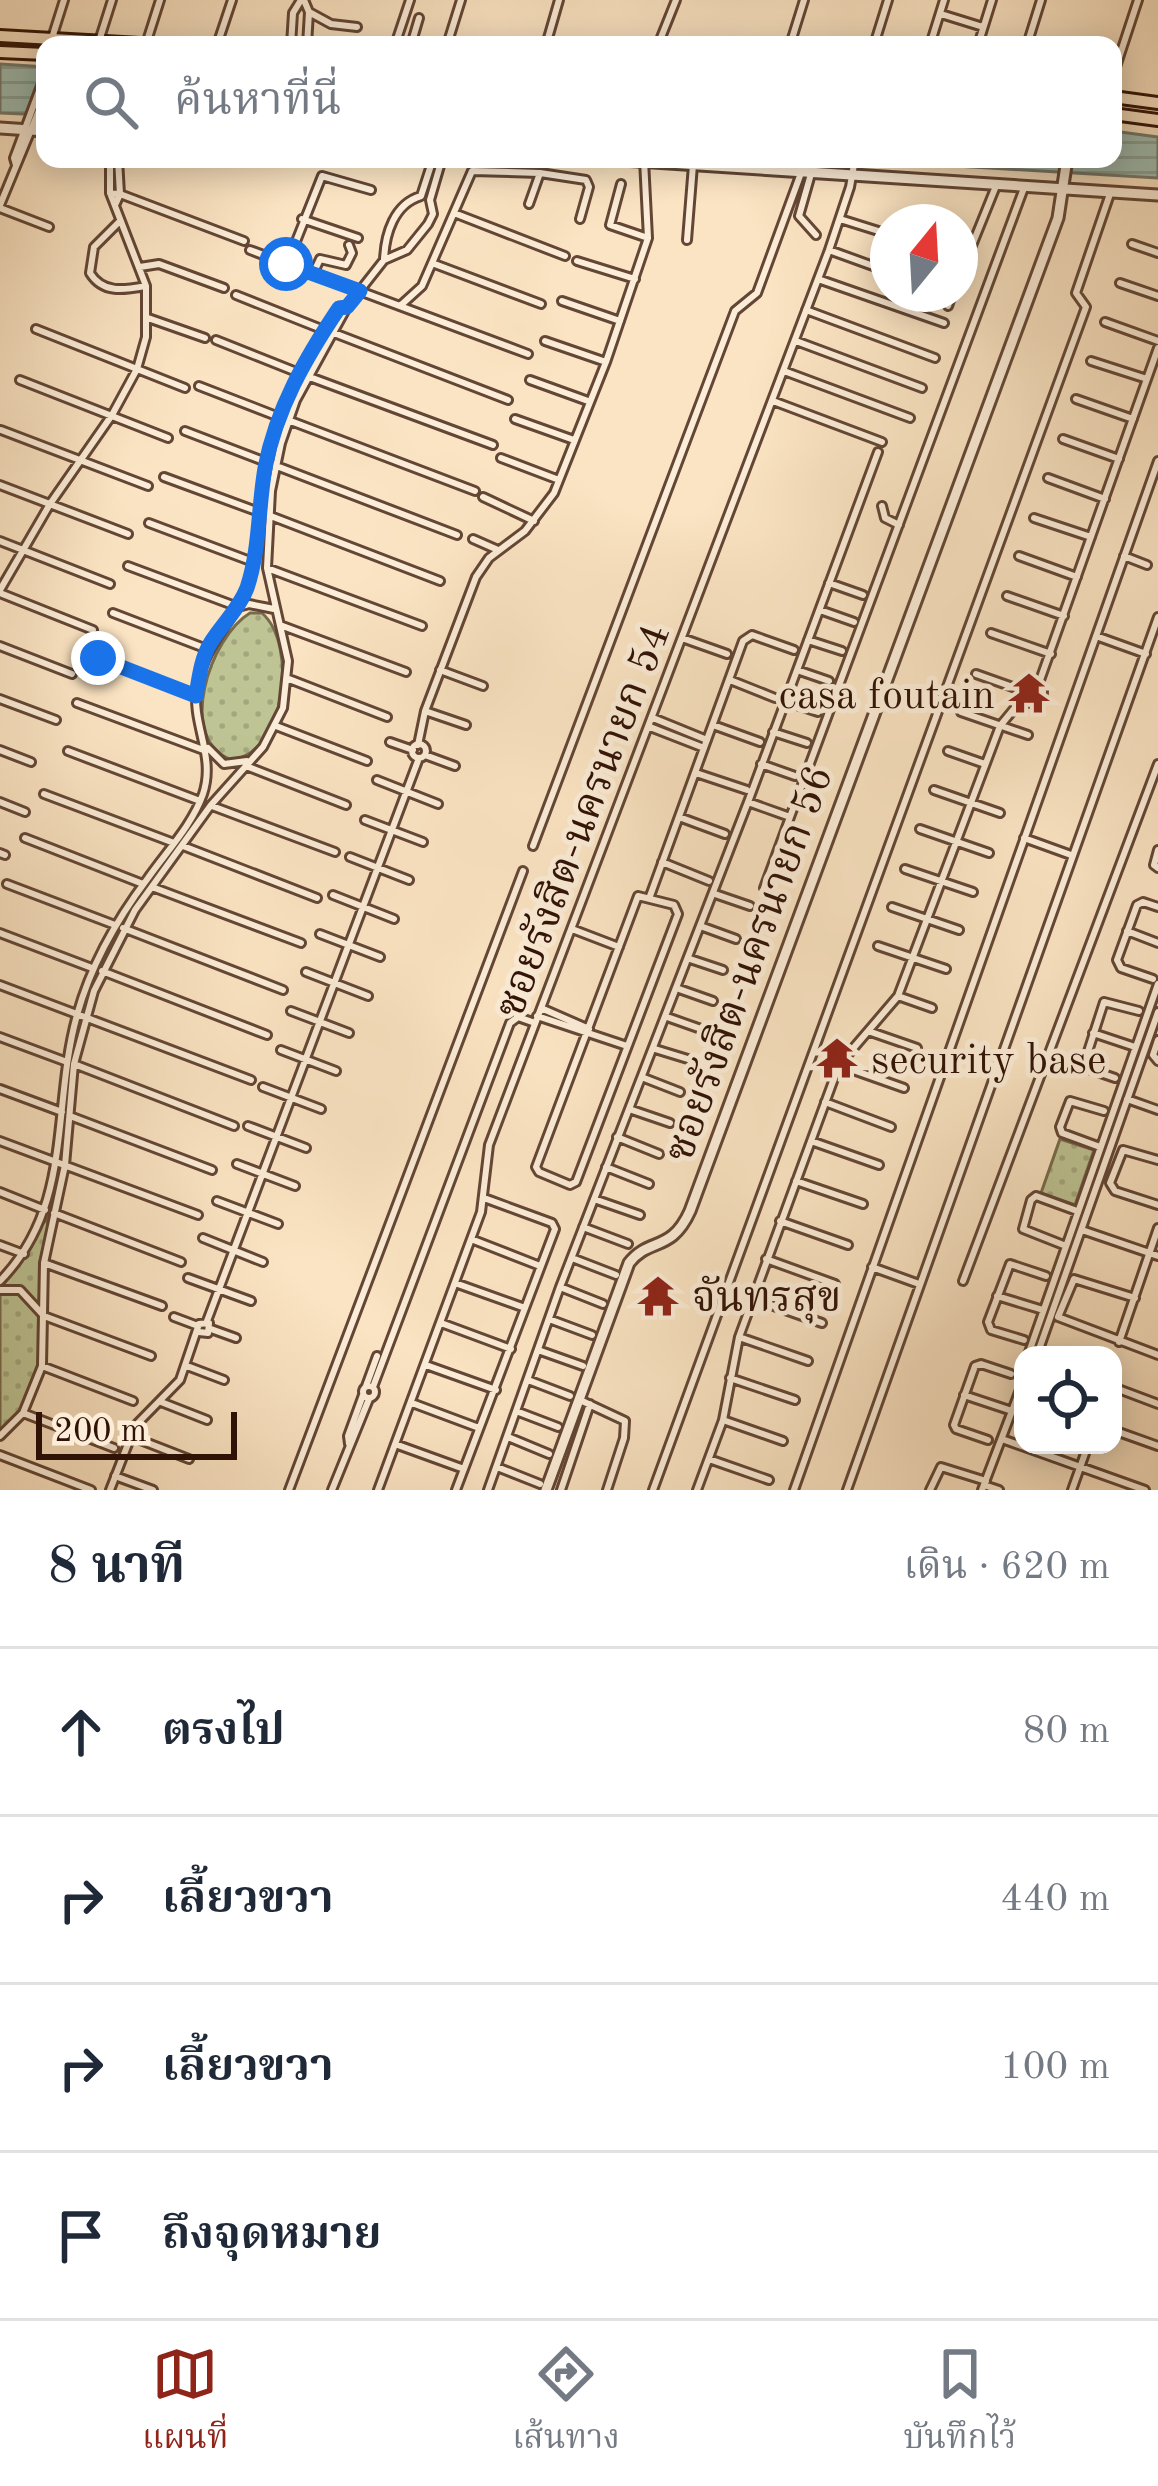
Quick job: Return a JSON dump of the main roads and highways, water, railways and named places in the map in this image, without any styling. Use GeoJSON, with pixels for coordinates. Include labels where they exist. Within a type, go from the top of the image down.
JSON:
{"type":"FeatureCollection","features":[{"type":"Feature","properties":{"kind":"main road"},"geometry":{"type":"LineString","coordinates":[[0,36],[36,37]]}},
{"type":"Feature","properties":{"kind":"main road"},"geometry":{"type":"LineString","coordinates":[[0,52],[36,54]]}},
{"type":"Feature","properties":{"kind":"main road"},"geometry":{"type":"LineString","coordinates":[[1122,99],[1158,103]]}},
{"type":"Feature","properties":{"kind":"main road"},"geometry":{"type":"LineString","coordinates":[[1122,115],[1158,120]]}},
{"type":"Feature","properties":{"kind":"water"},"geometry":{"type":"Polygon","coordinates":[[[0,64],[36,66],[36,115],[0,113],[0,64]]]}},
{"type":"Feature","properties":{"kind":"water"},"geometry":{"type":"Polygon","coordinates":[[[1122,132],[1158,137],[1158,178],[990,168],[1122,168],[1122,132]]]}},
{"type":"Feature","properties":{"kind":"place","name":"casa foutain"},"geometry":{"type":"Point","coordinates":[1029,693]}},
{"type":"Feature","properties":{"kind":"place","name":"security base"},"geometry":{"type":"Point","coordinates":[837,1058]}},
{"type":"Feature","properties":{"kind":"place","name":"จันทรสุข"},"geometry":{"type":"Point","coordinates":[658,1296]}}]}
